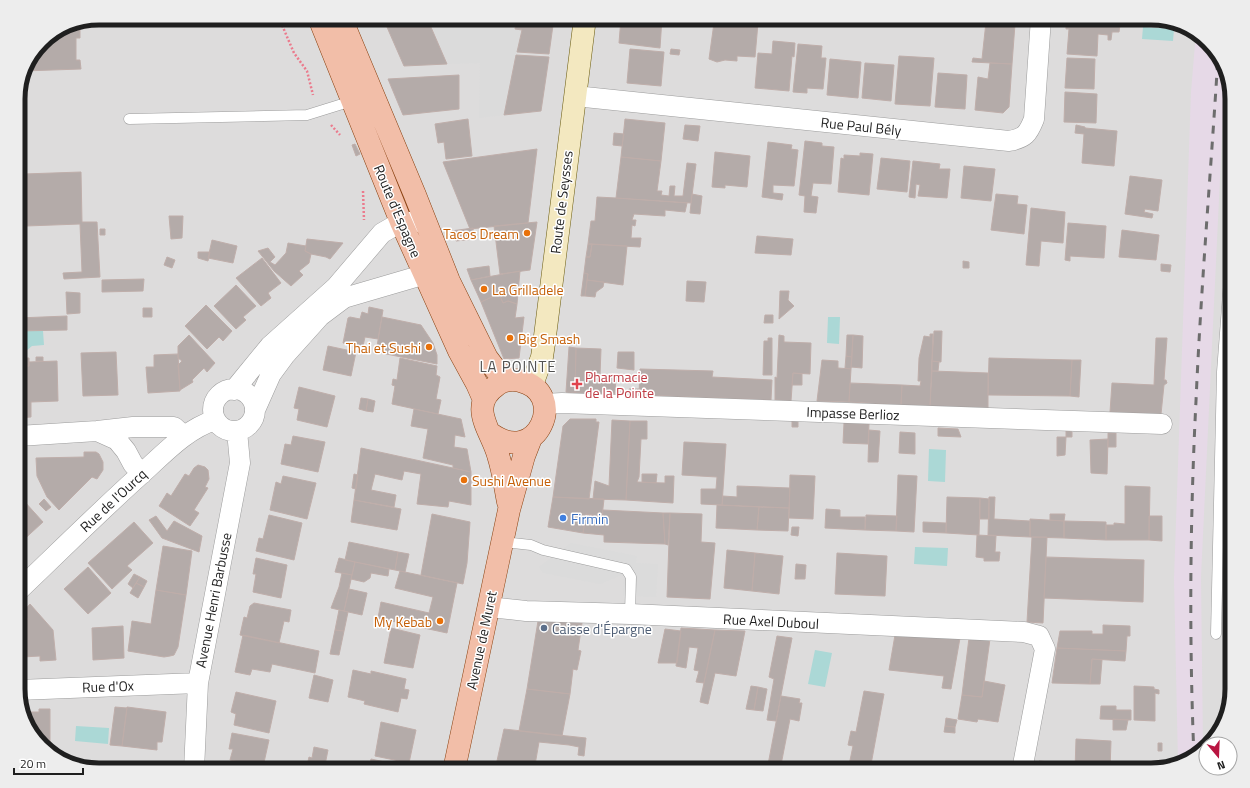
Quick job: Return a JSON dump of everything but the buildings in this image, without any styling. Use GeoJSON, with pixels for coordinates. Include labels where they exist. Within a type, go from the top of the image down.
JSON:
{"type":"FeatureCollection","features":[{"type":"Feature","properties":{"kind":"main road","name":"Route d'Espagne"},"geometry":{"type":"LineString","coordinates":[[322,25],[401,222],[426,274],[459,351],[484,400]]}},
{"type":"Feature","properties":{"kind":"main road","name":"Route d'Espagne"},"geometry":{"type":"LineString","coordinates":[[344,25],[427,222],[449,281],[487,358],[496,370],[509,380]]}},
{"type":"Feature","properties":{"kind":"main road","name":"Route de Seysses"},"geometry":{"type":"LineString","coordinates":[[532,385],[542,356],[545,336],[584,25]]}},
{"type":"Feature","properties":{"kind":"main road"},"geometry":{"type":"LineString","coordinates":[[509,380],[517,380],[532,385],[544,404],[545,414],[543,423],[531,438],[521,442],[510,443],[499,440],[490,433],[486,427],[482,414],[484,400],[489,391],[498,384],[509,380]]}},
{"type":"Feature","properties":{"kind":"main road","name":"Avenue de Muret"},"geometry":{"type":"LineString","coordinates":[[490,433],[498,455],[509,510]]}},
{"type":"Feature","properties":{"kind":"main road","name":"Avenue de Muret"},"geometry":{"type":"LineString","coordinates":[[456,763],[509,510],[524,456],[531,438]]}},
{"type":"Feature","properties":{"kind":"street","name":"Rue Paul Bély"},"geometry":{"type":"LineString","coordinates":[[575,96],[1009,141],[1021,139],[1030,131],[1034,119],[1041,25]]}},
{"type":"Feature","properties":{"kind":"street"},"geometry":{"type":"LineString","coordinates":[[234,390],[270,346],[336,287],[382,233],[401,222],[427,222]]}},
{"type":"Feature","properties":{"kind":"street"},"geometry":{"type":"LineString","coordinates":[[255,410],[254,403],[247,394],[241,390],[234,390],[221,394],[216,400],[213,413],[215,420],[221,427],[228,431],[238,431],[248,426],[252,421],[255,410],[271,374],[285,355],[320,316],[344,298],[426,274],[441,259]]}},
{"type":"Feature","properties":{"kind":"street","name":"Impasse Berlioz"},"geometry":{"type":"LineString","coordinates":[[544,404],[562,403],[1162,424]]}},
{"type":"Feature","properties":{"kind":"street","name":"Rue de l'Ourcq"},"geometry":{"type":"LineString","coordinates":[[25,583],[184,436],[202,424],[215,420]]}},
{"type":"Feature","properties":{"kind":"street"},"geometry":{"type":"LineString","coordinates":[[25,436],[132,427],[174,427],[184,436]]}},
{"type":"Feature","properties":{"kind":"street"},"geometry":{"type":"LineString","coordinates":[[97,431],[117,440],[126,451],[132,464],[142,474]]}},
{"type":"Feature","properties":{"kind":"street","name":"Avenue Henri Barbusse"},"geometry":{"type":"LineString","coordinates":[[194,763],[198,683],[240,463],[238,431]]}},
{"type":"Feature","properties":{"kind":"street","name":"Rue Axel Duboul"},"geometry":{"type":"LineString","coordinates":[[489,607],[526,612],[630,614],[1024,632],[1039,636],[1045,649],[1023,763]]}},
{"type":"Feature","properties":{"kind":"street","name":"Rue d'Ox"},"geometry":{"type":"LineString","coordinates":[[25,690],[198,683]]}},
{"type":"Feature","properties":{"kind":"lane"},"geometry":{"type":"LineString","coordinates":[[129,119],[307,115],[352,101]]}},
{"type":"Feature","properties":{"kind":"lane"},"geometry":{"type":"LineString","coordinates":[[1216,634],[1222,372],[1225,333]]}},
{"type":"Feature","properties":{"kind":"lane"},"geometry":{"type":"LineString","coordinates":[[503,542],[531,545],[543,550],[626,569],[631,578],[630,614]]}},
{"type":"Feature","properties":{"kind":"shaded area"},"geometry":{"type":"Polygon","coordinates":[[[430,25],[520,25],[522,30],[504,115],[479,118],[480,63],[447,64],[430,25]]]}},
{"type":"Feature","properties":{"kind":"shaded area"},"geometry":{"type":"Polygon","coordinates":[[[1151,25],[1166,26],[1192,37],[1210,54],[1215,62],[1222,80],[1225,99],[1225,689],[1222,708],[1213,730],[1208,736],[1198,736],[1198,746],[1188,753],[1170,760],[1151,763],[99,763],[75,759],[58,751],[43,738],[35,726],[28,708],[25,694],[25,94],[26,84],[33,66],[43,50],[58,37],[84,26],[1151,25]]]}},
{"type":"Feature","properties":{"kind":"shaded area"},"geometry":{"type":"Polygon","coordinates":[[[1195,40],[1210,54],[1215,62],[1224,91],[1201,577],[1203,736],[1198,736],[1198,746],[1178,757],[1174,579],[1191,92],[1195,40]]]}},
{"type":"Feature","properties":{"kind":"shaded area"},"geometry":{"type":"Polygon","coordinates":[[[571,543],[637,556],[636,563],[658,564],[656,597],[623,596],[624,574],[600,584],[543,573],[539,567],[571,543]]]}},
{"type":"Feature","properties":{"kind":"water"},"geometry":{"type":"Polygon","coordinates":[[[1143,27],[1174,29],[1173,41],[1142,39],[1143,27]]]}},
{"type":"Feature","properties":{"kind":"water"},"geometry":{"type":"Polygon","coordinates":[[[828,317],[840,317],[839,344],[827,343],[828,317]]]}},
{"type":"Feature","properties":{"kind":"water"},"geometry":{"type":"Polygon","coordinates":[[[25,331],[43,331],[44,345],[32,346],[26,351],[25,355],[25,331]]]}},
{"type":"Feature","properties":{"kind":"water"},"geometry":{"type":"Polygon","coordinates":[[[929,449],[946,450],[945,482],[928,481],[929,449]]]}},
{"type":"Feature","properties":{"kind":"water"},"geometry":{"type":"Polygon","coordinates":[[[915,547],[948,548],[947,566],[914,564],[915,547]]]}},
{"type":"Feature","properties":{"kind":"water"},"geometry":{"type":"Polygon","coordinates":[[[815,650],[832,653],[825,687],[808,684],[815,650]]]}},
{"type":"Feature","properties":{"kind":"water"},"geometry":{"type":"Polygon","coordinates":[[[76,726],[109,728],[108,744],[75,741],[76,726]]]}},
{"type":"Feature","properties":{"kind":"railway"},"geometry":{"type":"LineString","coordinates":[[1194,749],[1191,624],[1192,490],[1201,315],[1217,67]]}},
{"type":"Feature","properties":{"kind":"place","name":"Tacos Dream"},"geometry":{"type":"Point","coordinates":[527,233]}},
{"type":"Feature","properties":{"kind":"place","name":"La Grilladele"},"geometry":{"type":"Point","coordinates":[484,289]}},
{"type":"Feature","properties":{"kind":"place","name":"Big Smash"},"geometry":{"type":"Point","coordinates":[510,338]}},
{"type":"Feature","properties":{"kind":"place","name":"Thai et Sushi"},"geometry":{"type":"Point","coordinates":[429,347]}},
{"type":"Feature","properties":{"kind":"place","name":"Pharmacie de la Pointe"},"geometry":{"type":"Point","coordinates":[577,384]}},
{"type":"Feature","properties":{"kind":"place","name":"Sushi Avenue"},"geometry":{"type":"Point","coordinates":[464,480]}},
{"type":"Feature","properties":{"kind":"place","name":"Firmin"},"geometry":{"type":"Point","coordinates":[563,518]}},
{"type":"Feature","properties":{"kind":"place","name":"My Kebab"},"geometry":{"type":"Point","coordinates":[440,621]}},
{"type":"Feature","properties":{"kind":"place","name":"Caisse d'Épargne"},"geometry":{"type":"Point","coordinates":[544,628]}},
{"type":"Feature","properties":{"kind":"district","name":"LA POINTE"},"geometry":{"type":"Point","coordinates":[518,366]}}]}
